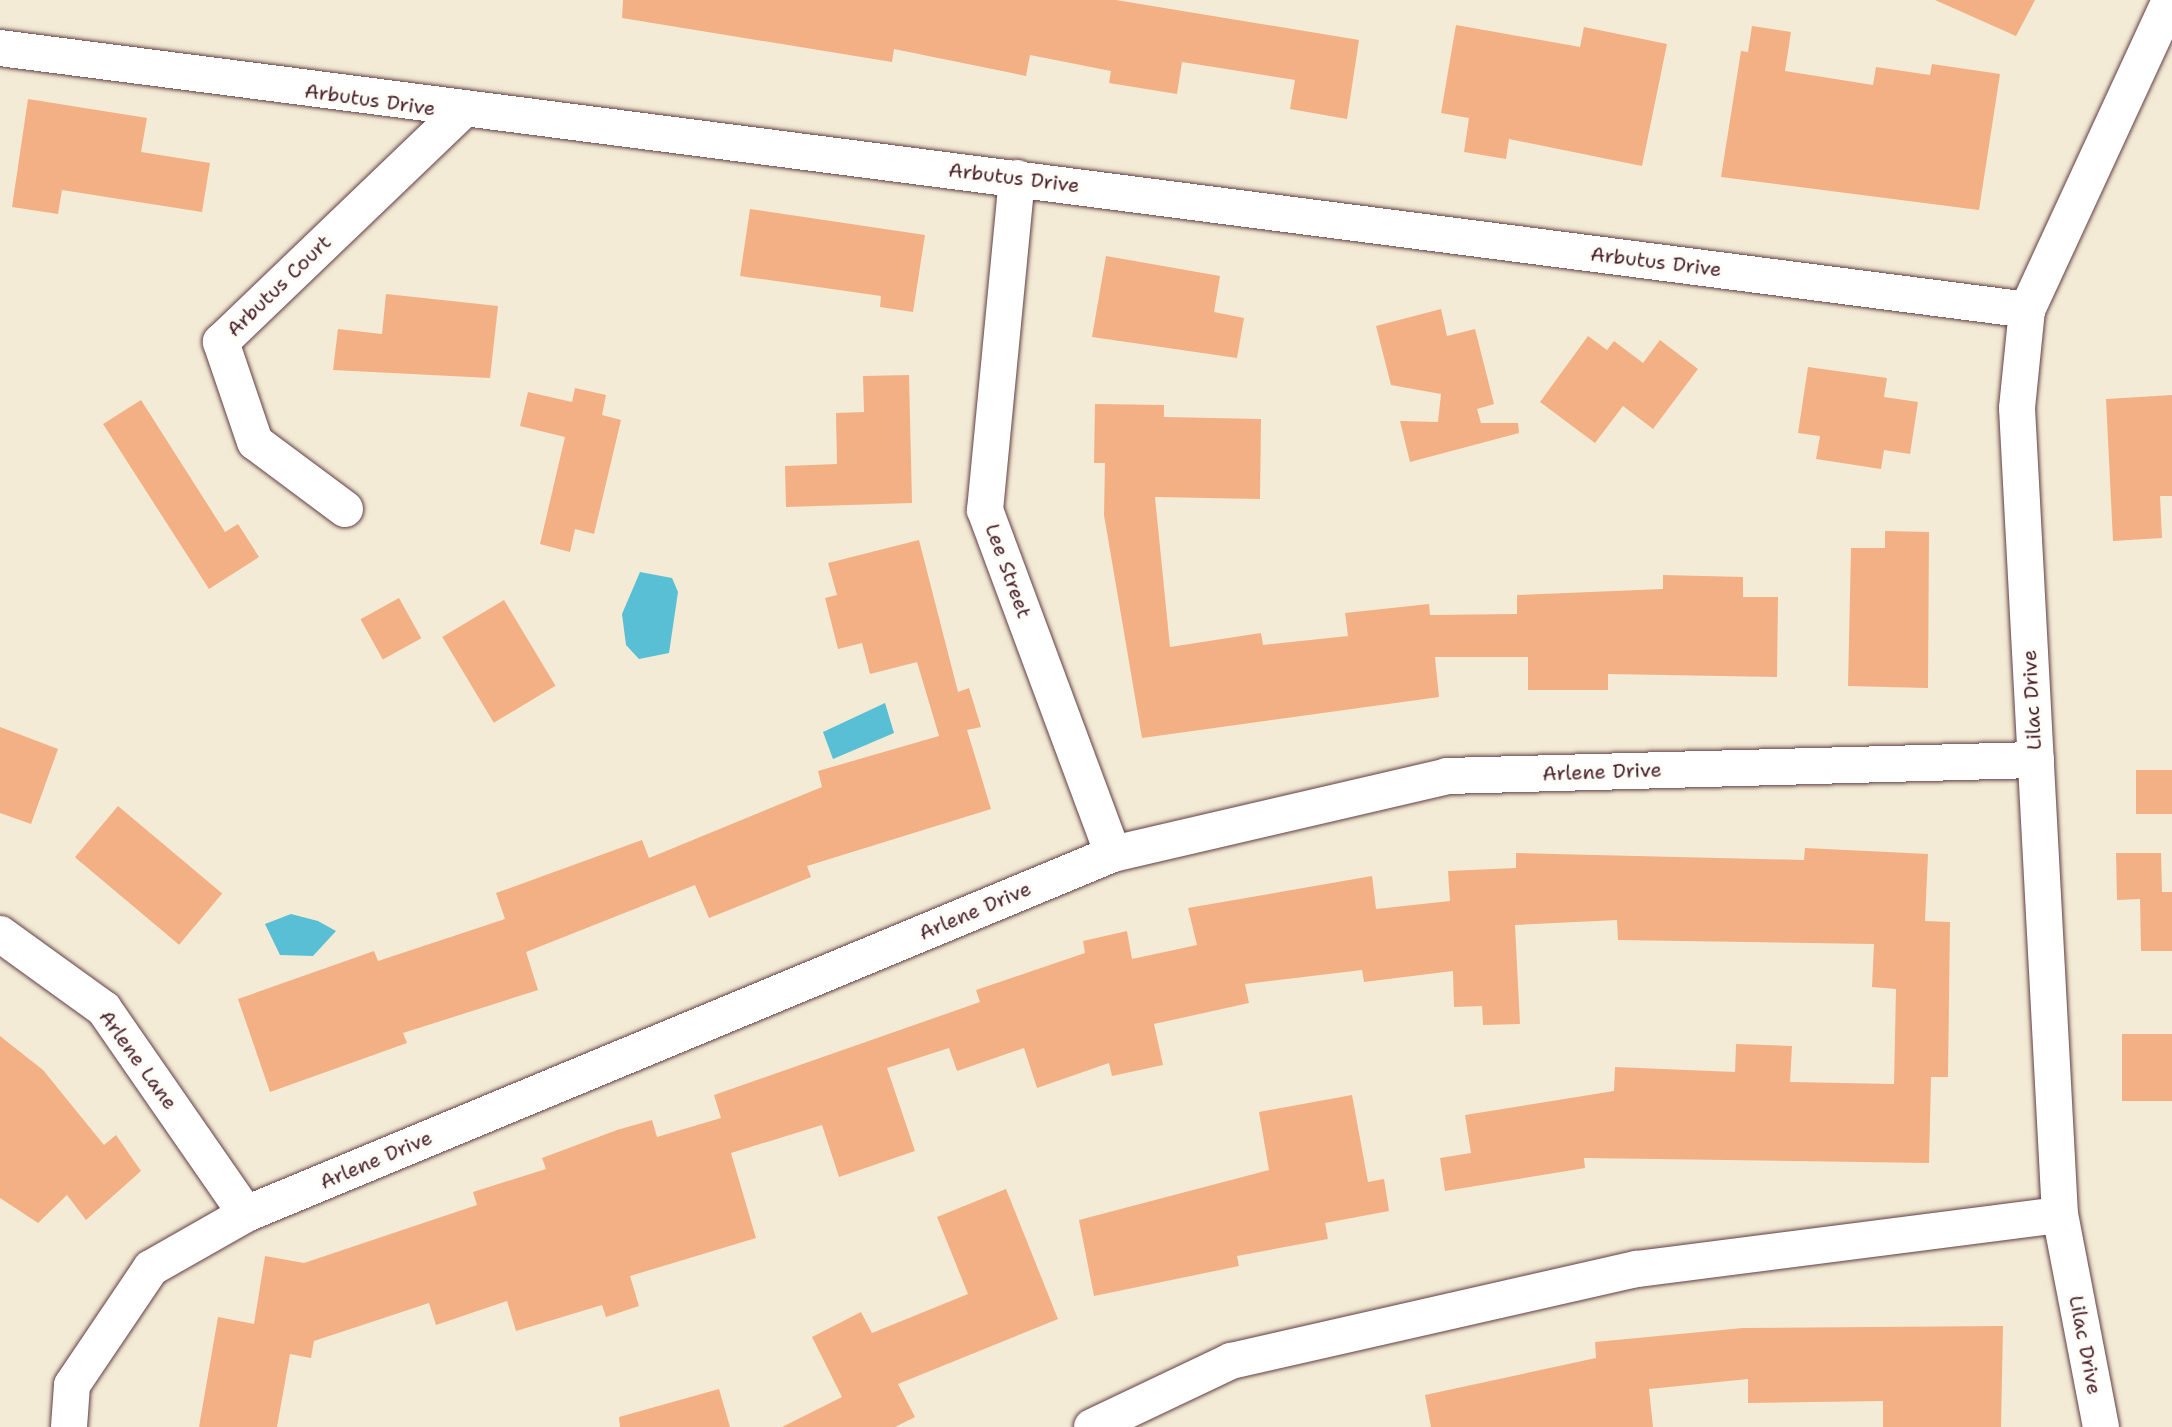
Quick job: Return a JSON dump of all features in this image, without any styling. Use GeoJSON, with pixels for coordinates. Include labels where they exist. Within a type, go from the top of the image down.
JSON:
{"type":"FeatureCollection","features":[{"type":"Feature","properties":{"kind":"street","name":"Lilac Drive"},"geometry":{"type":"LineString","coordinates":[[2101,1427],[2060,1215],[2017,408],[2027,310],[2170,0]]}},
{"type":"Feature","properties":{"kind":"street","name":"Arbutus Drive"},"geometry":{"type":"LineString","coordinates":[[0,48],[460,113],[1017,178],[2027,310]]}},
{"type":"Feature","properties":{"kind":"street","name":"Arbutus Court"},"geometry":{"type":"LineString","coordinates":[[345,509],[255,442],[221,342],[460,113]]}},
{"type":"Feature","properties":{"kind":"street","name":"Lee Street"},"geometry":{"type":"LineString","coordinates":[[1017,178],[985,510],[1113,854]]}},
{"type":"Feature","properties":{"kind":"street","name":"Arlene Drive"},"geometry":{"type":"LineString","coordinates":[[69,1427],[72,1385],[151,1268],[246,1214],[1113,854],[1447,776],[2036,760]]}},
{"type":"Feature","properties":{"kind":"street","name":"Arlene Lane"},"geometry":{"type":"LineString","coordinates":[[0,934],[104,1009],[246,1214]]}},
{"type":"Feature","properties":{"kind":"street"},"geometry":{"type":"LineString","coordinates":[[1092,1427],[1231,1361],[1637,1269],[2060,1215]]}},
{"type":"Feature","properties":{"kind":"water"},"geometry":{"type":"Polygon","coordinates":[[[640,572],[672,578],[678,592],[669,653],[639,659],[626,645],[622,614],[640,572]]]}},
{"type":"Feature","properties":{"kind":"water"},"geometry":{"type":"Polygon","coordinates":[[[885,703],[894,733],[833,759],[823,732],[885,703]]]}},
{"type":"Feature","properties":{"kind":"water"},"geometry":{"type":"Polygon","coordinates":[[[291,914],[318,921],[336,931],[313,956],[280,955],[265,924],[291,914]]]}},
{"type":"Feature","properties":{"kind":"building"},"geometry":{"type":"Polygon","coordinates":[[[623,0],[1116,0],[1359,40],[1347,119],[1290,109],[1295,80],[1182,62],[1177,94],[1109,83],[1111,71],[1030,55],[1026,76],[894,49],[892,62],[622,18],[623,0]]]}},
{"type":"Feature","properties":{"kind":"building"},"geometry":{"type":"Polygon","coordinates":[[[1935,0],[2035,0],[2016,36],[1935,0]]]}},
{"type":"Feature","properties":{"kind":"building"},"geometry":{"type":"Polygon","coordinates":[[[1456,25],[1580,47],[1584,27],[1667,44],[1642,166],[1509,139],[1506,159],[1464,152],[1469,118],[1441,113],[1456,25]]]}},
{"type":"Feature","properties":{"kind":"building"},"geometry":{"type":"Polygon","coordinates":[[[1752,26],[1791,32],[1785,71],[1873,85],[1876,67],[1930,75],[1932,64],[2000,74],[1979,210],[1721,177],[1741,51],[1748,52],[1752,26]]]}},
{"type":"Feature","properties":{"kind":"building"},"geometry":{"type":"Polygon","coordinates":[[[28,99],[147,118],[141,152],[210,163],[202,212],[62,190],[58,214],[12,207],[28,99]]]}},
{"type":"Feature","properties":{"kind":"building"},"geometry":{"type":"Polygon","coordinates":[[[750,209],[925,235],[913,312],[880,307],[881,296],[740,276],[750,209]]]}},
{"type":"Feature","properties":{"kind":"building"},"geometry":{"type":"Polygon","coordinates":[[[1106,256],[1220,276],[1214,312],[1244,318],[1237,358],[1092,337],[1106,256]]]}},
{"type":"Feature","properties":{"kind":"building"},"geometry":{"type":"Polygon","coordinates":[[[386,294],[498,306],[490,378],[333,370],[338,329],[382,334],[386,294]]]}},
{"type":"Feature","properties":{"kind":"building"},"geometry":{"type":"Polygon","coordinates":[[[1441,309],[1447,336],[1475,329],[1494,404],[1477,409],[1481,423],[1518,423],[1519,433],[1410,462],[1400,421],[1438,422],[1441,394],[1391,385],[1376,326],[1441,309]]]}},
{"type":"Feature","properties":{"kind":"building"},"geometry":{"type":"Polygon","coordinates":[[[1588,336],[1607,350],[1614,341],[1643,363],[1660,340],[1698,369],[1653,429],[1623,406],[1595,443],[1540,402],[1588,336]]]}},
{"type":"Feature","properties":{"kind":"building"},"geometry":{"type":"Polygon","coordinates":[[[1808,367],[1887,378],[1884,397],[1918,402],[1910,454],[1884,450],[1881,469],[1816,459],[1820,436],[1798,433],[1808,367]]]}},
{"type":"Feature","properties":{"kind":"building"},"geometry":{"type":"Polygon","coordinates":[[[909,375],[912,503],[786,507],[785,466],[837,464],[836,413],[864,412],[863,376],[909,375]]]}},
{"type":"Feature","properties":{"kind":"building"},"geometry":{"type":"Polygon","coordinates":[[[575,388],[606,395],[602,415],[621,420],[594,534],[575,529],[570,552],[540,544],[565,437],[520,426],[528,392],[572,402],[575,388]]]}},
{"type":"Feature","properties":{"kind":"building"},"geometry":{"type":"Polygon","coordinates":[[[2172,395],[2172,496],[2160,496],[2162,538],[2113,541],[2106,399],[2172,395]]]}},
{"type":"Feature","properties":{"kind":"building"},"geometry":{"type":"Polygon","coordinates":[[[141,400],[225,532],[238,524],[259,557],[209,589],[103,424],[141,400]]]}},
{"type":"Feature","properties":{"kind":"building"},"geometry":{"type":"Polygon","coordinates":[[[1095,404],[1164,405],[1164,417],[1261,419],[1260,499],[1155,497],[1170,647],[1261,633],[1263,645],[1348,636],[1345,613],[1429,604],[1430,615],[1517,614],[1517,595],[1663,589],[1663,575],[1743,577],[1743,597],[1778,597],[1777,677],[1608,674],[1608,690],[1528,690],[1528,657],[1435,657],[1439,697],[1142,738],[1104,515],[1105,463],[1094,463],[1095,404]]]}},
{"type":"Feature","properties":{"kind":"building"},"geometry":{"type":"Polygon","coordinates":[[[1885,531],[1929,532],[1928,688],[1848,686],[1851,548],[1885,548],[1885,531]]]}},
{"type":"Feature","properties":{"kind":"building"},"geometry":{"type":"Polygon","coordinates":[[[919,540],[958,692],[969,688],[981,727],[967,730],[991,809],[807,866],[811,877],[709,918],[695,885],[526,952],[538,990],[403,1033],[407,1043],[270,1092],[238,999],[374,951],[378,961],[505,919],[496,893],[642,840],[649,858],[822,787],[818,771],[939,736],[917,662],[870,674],[862,643],[838,649],[825,598],[837,595],[828,563],[919,540]]]}},
{"type":"Feature","properties":{"kind":"building"},"geometry":{"type":"Polygon","coordinates":[[[399,598],[421,638],[383,660],[361,619],[399,598]]]}},
{"type":"Feature","properties":{"kind":"building"},"geometry":{"type":"Polygon","coordinates":[[[504,600],[556,686],[494,723],[442,637],[504,600]]]}},
{"type":"Feature","properties":{"kind":"building"},"geometry":{"type":"Polygon","coordinates":[[[0,727],[58,749],[31,824],[0,813],[0,727]]]}},
{"type":"Feature","properties":{"kind":"building"},"geometry":{"type":"Polygon","coordinates":[[[2136,770],[2172,770],[2172,814],[2136,814],[2136,770]]]}},
{"type":"Feature","properties":{"kind":"building"},"geometry":{"type":"Polygon","coordinates":[[[118,806],[222,893],[179,945],[75,857],[118,806]]]}},
{"type":"Feature","properties":{"kind":"building"},"geometry":{"type":"Polygon","coordinates":[[[1805,848],[1928,854],[1925,921],[1950,922],[1948,1077],[1931,1077],[1929,1163],[1584,1158],[1585,1168],[1445,1191],[1440,1158],[1471,1153],[1465,1115],[1614,1091],[1615,1067],[1735,1072],[1736,1044],[1792,1046],[1790,1082],[1894,1084],[1896,989],[1872,987],[1874,944],[1618,940],[1617,920],[1515,925],[1520,1024],[1483,1025],[1482,1006],[1454,1007],[1453,971],[1364,982],[1362,970],[1245,984],[1249,1003],[1154,1024],[1163,1065],[1112,1076],[1109,1063],[1037,1088],[1024,1048],[957,1071],[949,1048],[887,1068],[915,1151],[839,1177],[822,1125],[731,1153],[756,1238],[630,1276],[639,1306],[606,1317],[602,1305],[516,1331],[507,1301],[436,1325],[429,1303],[314,1341],[311,1358],[290,1354],[277,1427],[199,1427],[218,1317],[254,1324],[265,1256],[304,1263],[477,1205],[473,1192],[546,1169],[542,1158],[617,1130],[652,1120],[657,1137],[721,1118],[714,1095],[980,1002],[976,990],[1085,953],[1083,941],[1127,931],[1132,959],[1197,945],[1188,908],[1372,876],[1376,909],[1450,901],[1448,871],[1516,868],[1516,853],[1804,860],[1805,848]]]}},
{"type":"Feature","properties":{"kind":"building"},"geometry":{"type":"Polygon","coordinates":[[[2116,853],[2161,853],[2162,892],[2172,892],[2172,951],[2141,951],[2140,899],[2117,900],[2116,853]]]}},
{"type":"Feature","properties":{"kind":"building"},"geometry":{"type":"Polygon","coordinates":[[[2122,1034],[2172,1034],[2172,1101],[2122,1101],[2122,1034]]]}},
{"type":"Feature","properties":{"kind":"building"},"geometry":{"type":"Polygon","coordinates":[[[0,1036],[43,1070],[104,1145],[116,1135],[141,1171],[86,1220],[67,1195],[38,1223],[0,1198],[0,1036]]]}},
{"type":"Feature","properties":{"kind":"building"},"geometry":{"type":"Polygon","coordinates":[[[1352,1095],[1368,1182],[1384,1179],[1389,1211],[1325,1223],[1328,1239],[1237,1256],[1239,1266],[1094,1296],[1079,1220],[1269,1170],[1259,1112],[1352,1095]]]}},
{"type":"Feature","properties":{"kind":"building"},"geometry":{"type":"Polygon","coordinates":[[[1006,1189],[1058,1319],[898,1384],[915,1417],[895,1427],[782,1427],[842,1397],[812,1337],[861,1312],[872,1333],[968,1294],[937,1217],[1006,1189]]]}},
{"type":"Feature","properties":{"kind":"building"},"geometry":{"type":"Polygon","coordinates":[[[2003,1326],[2001,1427],[1883,1427],[1883,1401],[1748,1403],[1748,1379],[1649,1389],[1653,1427],[1431,1427],[1425,1395],[1596,1358],[1595,1342],[1743,1328],[2003,1326]]]}},
{"type":"Feature","properties":{"kind":"building"},"geometry":{"type":"Polygon","coordinates":[[[719,1389],[730,1427],[620,1427],[619,1417],[719,1389]]]}}]}
